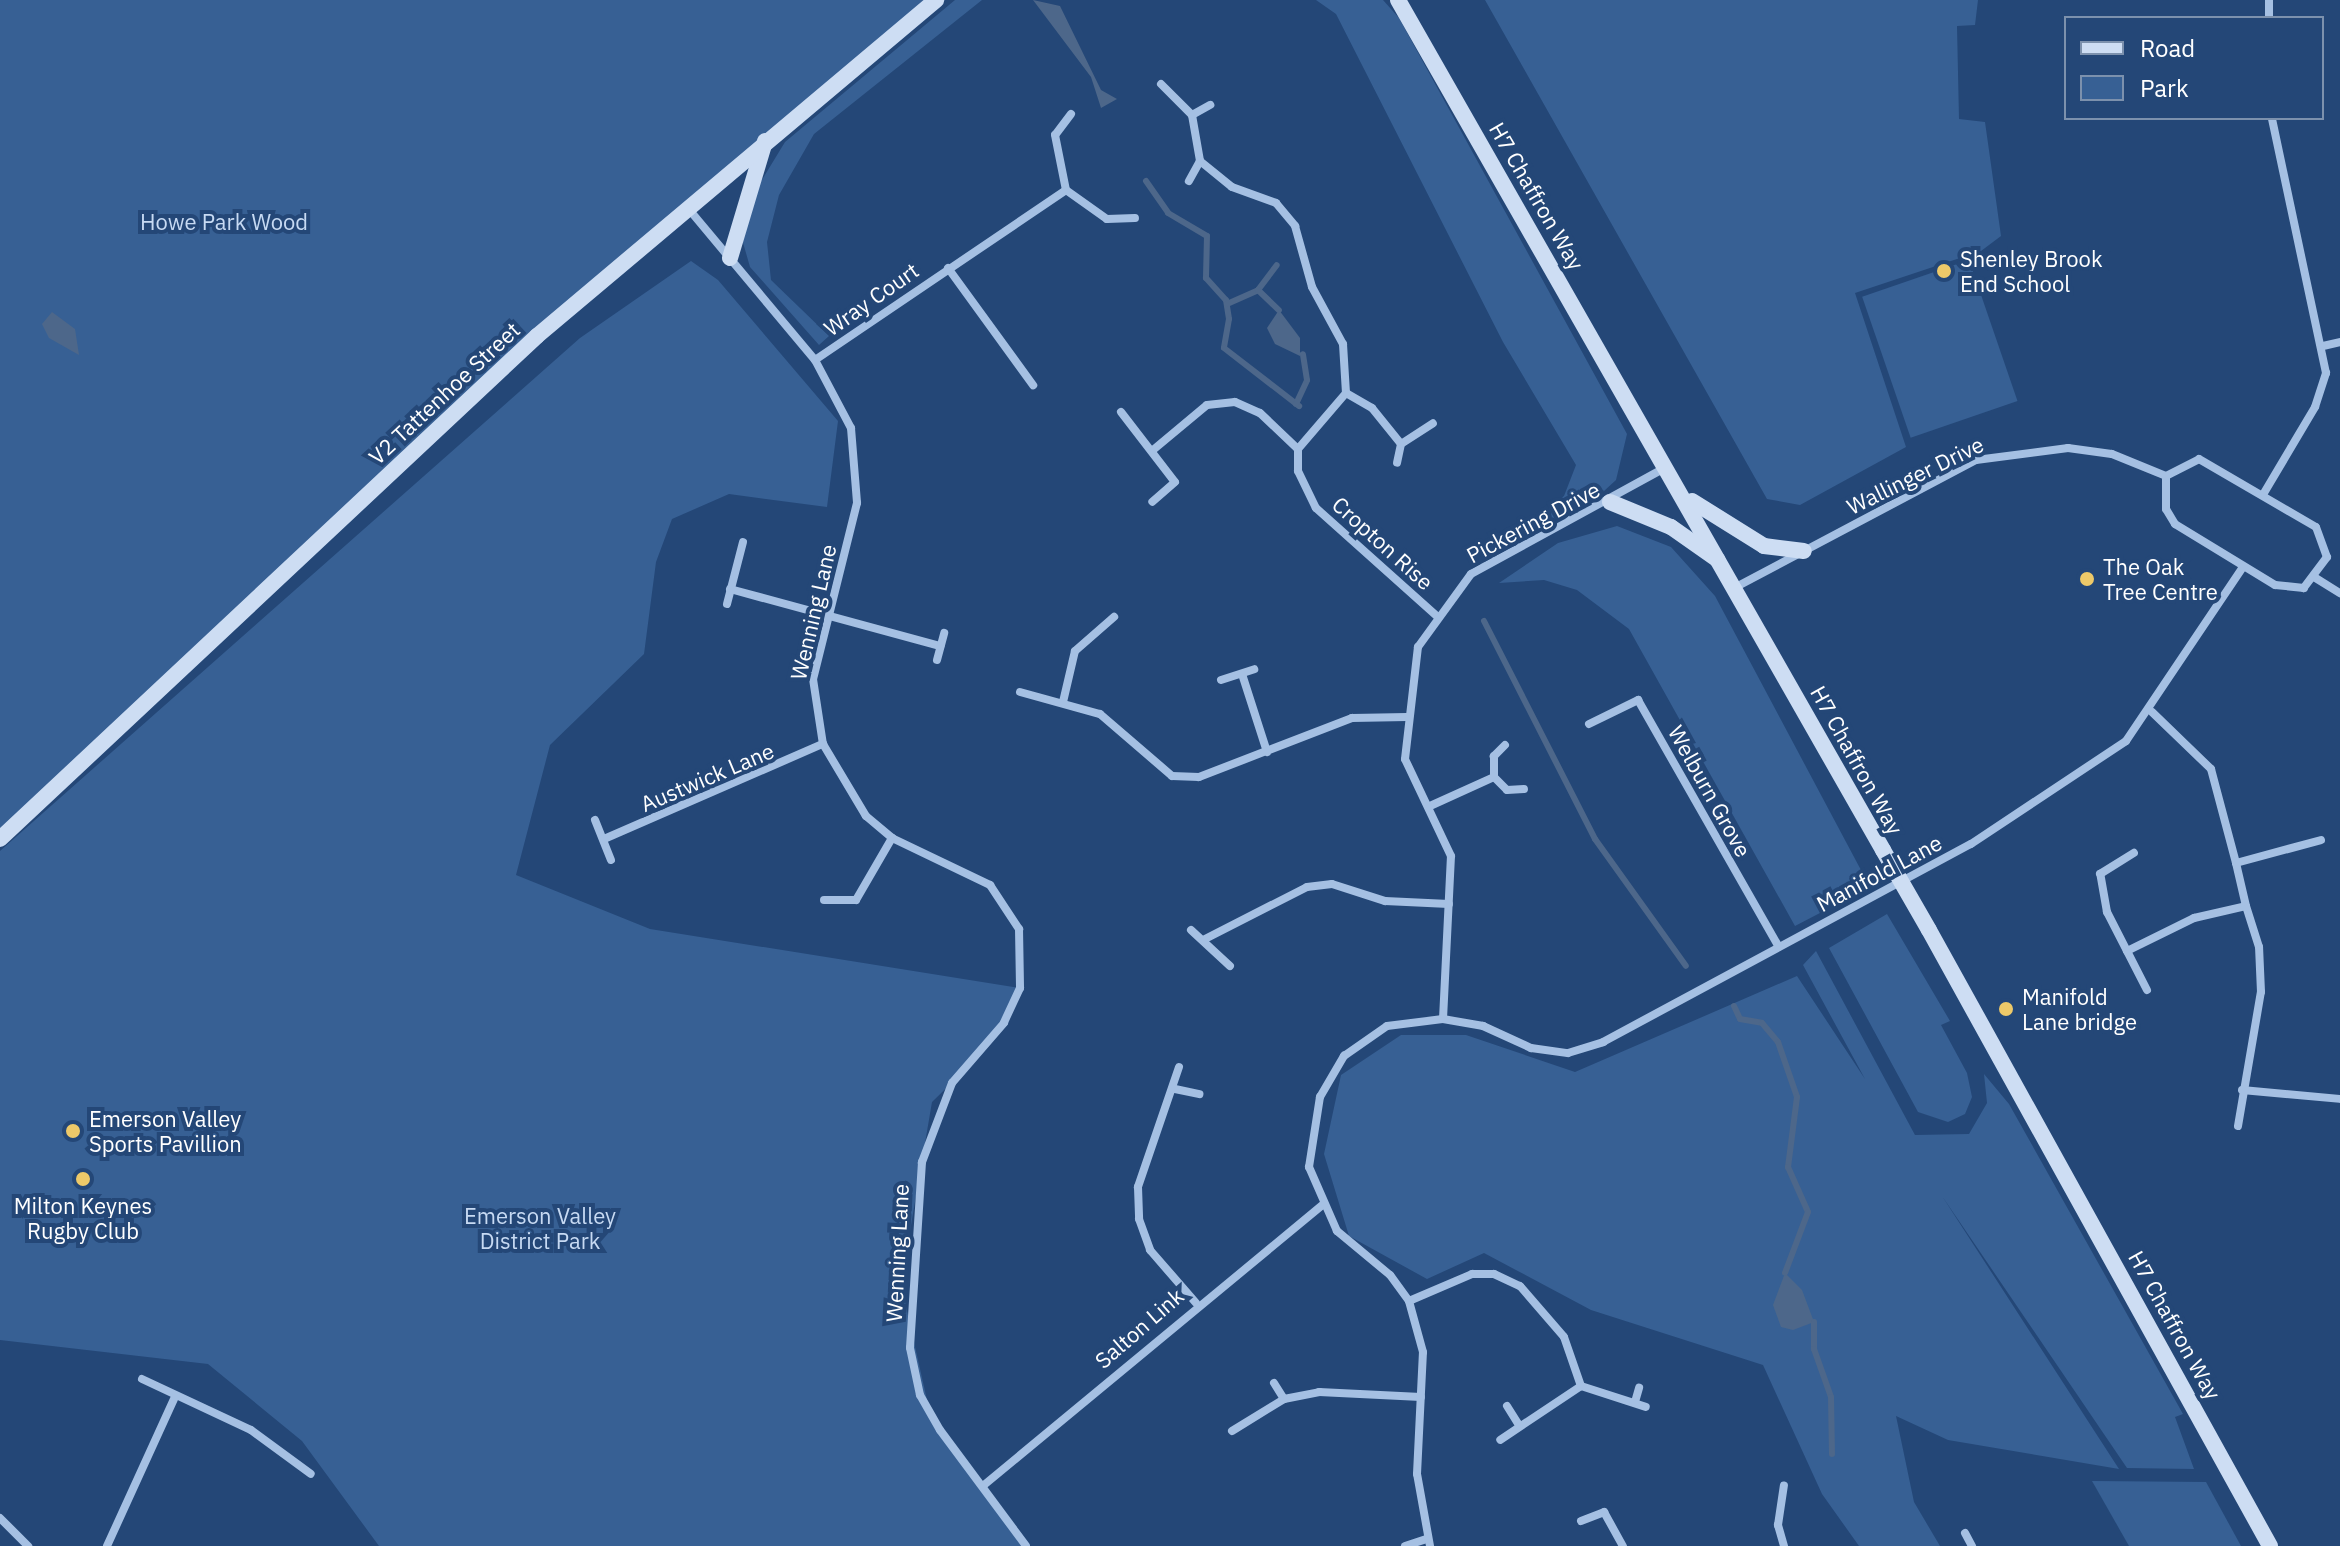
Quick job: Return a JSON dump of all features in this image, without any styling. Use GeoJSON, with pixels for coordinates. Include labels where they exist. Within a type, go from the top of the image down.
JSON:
{"type":"FeatureCollection","features":[{"type":"Feature","properties":{"kind":"street","name":"V2 Tattenhoe Street"},"geometry":{"type":"LineString","coordinates":[[0,839],[685,205],[936,0]]}},
{"type":"Feature","properties":{"kind":"street","name":"H7 Chaffron Way"},"geometry":{"type":"LineString","coordinates":[[1398,0],[1687,498],[1719,561],[1929,930],[2270,1546]]}},
{"type":"Feature","properties":{"kind":"street"},"geometry":{"type":"LineString","coordinates":[[1161,84],[1192,115],[1200,161],[1189,181]]}},
{"type":"Feature","properties":{"kind":"street"},"geometry":{"type":"LineString","coordinates":[[1192,115],[1210,105]]}},
{"type":"Feature","properties":{"kind":"street"},"geometry":{"type":"LineString","coordinates":[[1071,114],[1055,135],[1066,190],[1107,219],[1135,218]]}},
{"type":"Feature","properties":{"kind":"street"},"geometry":{"type":"LineString","coordinates":[[2264,493],[2315,407],[2326,373],[2323,346],[2272,120]]}},
{"type":"Feature","properties":{"kind":"street"},"geometry":{"type":"LineString","coordinates":[[730,258],[766,139]]}},
{"type":"Feature","properties":{"kind":"street"},"geometry":{"type":"LineString","coordinates":[[1153,450],[1207,405],[1235,402],[1260,413],[1298,449],[1346,393],[1343,344],[1312,287],[1295,226],[1276,203],[1232,187],[1200,161]]}},
{"type":"Feature","properties":{"kind":"street","name":"Wray Court"},"geometry":{"type":"LineString","coordinates":[[815,360],[1066,190]]}},
{"type":"Feature","properties":{"kind":"street","name":"Wenning Lane"},"geometry":{"type":"LineString","coordinates":[[685,205],[815,360],[840,398],[857,461],[857,503],[813,679],[823,744],[842,784],[892,838],[990,885],[1019,929],[1023,974],[1004,1023],[952,1083],[933,1118],[920,1173],[910,1348],[920,1395],[1026,1546]]}},
{"type":"Feature","properties":{"kind":"street","name":"Wray Court"},"geometry":{"type":"LineString","coordinates":[[948,268],[1033,385]]}},
{"type":"Feature","properties":{"kind":"street"},"geometry":{"type":"LineString","coordinates":[[2323,346],[2340,342]]}},
{"type":"Feature","properties":{"kind":"street"},"geometry":{"type":"LineString","coordinates":[[1346,393],[1372,408],[1401,444]]}},
{"type":"Feature","properties":{"kind":"street"},"geometry":{"type":"LineString","coordinates":[[1121,412],[1175,482],[1152,502]]}},
{"type":"Feature","properties":{"kind":"street"},"geometry":{"type":"LineString","coordinates":[[1397,463],[1401,444],[1433,423]]}},
{"type":"Feature","properties":{"kind":"street","name":"Cropton Rise"},"geometry":{"type":"LineString","coordinates":[[1298,449],[1298,471],[1316,508],[1437,616]]}},
{"type":"Feature","properties":{"kind":"street","name":"Wallinger Drive"},"geometry":{"type":"LineString","coordinates":[[1736,587],[1976,460],[2014,451],[2112,454],[2166,476]]}},
{"type":"Feature","properties":{"kind":"street"},"geometry":{"type":"LineString","coordinates":[[2199,459],[2264,493],[2325,539],[2327,557],[2314,577],[2287,590],[2243,567],[2175,524],[2166,509],[2166,476],[2199,459]]}},
{"type":"Feature","properties":{"kind":"street","name":"Pickering Drive"},"geometry":{"type":"LineString","coordinates":[[1443,1019],[1451,856],[1430,806],[1405,759],[1411,669],[1437,616],[1471,574],[1610,502],[1668,466]]}},
{"type":"Feature","properties":{"kind":"street"},"geometry":{"type":"LineString","coordinates":[[1687,498],[1764,546],[1804,551]]}},
{"type":"Feature","properties":{"kind":"street"},"geometry":{"type":"LineString","coordinates":[[1610,502],[1671,527],[1719,561]]}},
{"type":"Feature","properties":{"kind":"street"},"geometry":{"type":"LineString","coordinates":[[727,604],[743,542]]}},
{"type":"Feature","properties":{"kind":"street","name":"Manifold Lane"},"geometry":{"type":"LineString","coordinates":[[1443,1019],[1568,1053],[1603,1042],[2091,771],[2152,712],[2243,567]]}},
{"type":"Feature","properties":{"kind":"street"},"geometry":{"type":"LineString","coordinates":[[2314,577],[2340,593]]}},
{"type":"Feature","properties":{"kind":"street"},"geometry":{"type":"LineString","coordinates":[[730,589],[940,646]]}},
{"type":"Feature","properties":{"kind":"street"},"geometry":{"type":"LineString","coordinates":[[1063,702],[1075,651],[1114,617]]}},
{"type":"Feature","properties":{"kind":"street"},"geometry":{"type":"LineString","coordinates":[[937,660],[944,633]]}},
{"type":"Feature","properties":{"kind":"street"},"geometry":{"type":"LineString","coordinates":[[1221,680],[1254,669]]}},
{"type":"Feature","properties":{"kind":"street"},"geometry":{"type":"LineString","coordinates":[[1242,674],[1267,752]]}},
{"type":"Feature","properties":{"kind":"street"},"geometry":{"type":"LineString","coordinates":[[1020,692],[1063,702],[1120,725],[1144,758],[1172,776],[1199,777],[1352,718],[1407,717]]}},
{"type":"Feature","properties":{"kind":"street","name":"Welburn Grove"},"geometry":{"type":"LineString","coordinates":[[1589,724],[1638,700],[1779,947]]}},
{"type":"Feature","properties":{"kind":"street"},"geometry":{"type":"LineString","coordinates":[[2152,712],[2211,769],[2246,906],[2261,992],[2238,1126]]}},
{"type":"Feature","properties":{"kind":"street","name":"Austwick Lane"},"geometry":{"type":"LineString","coordinates":[[604,839],[823,744]]}},
{"type":"Feature","properties":{"kind":"street"},"geometry":{"type":"LineString","coordinates":[[1505,745],[1494,756],[1494,777],[1507,790],[1524,789]]}},
{"type":"Feature","properties":{"kind":"street"},"geometry":{"type":"LineString","coordinates":[[1430,806],[1494,777]]}},
{"type":"Feature","properties":{"kind":"street"},"geometry":{"type":"LineString","coordinates":[[595,820],[611,860]]}},
{"type":"Feature","properties":{"kind":"street"},"geometry":{"type":"LineString","coordinates":[[824,900],[856,900],[892,838]]}},
{"type":"Feature","properties":{"kind":"street"},"geometry":{"type":"LineString","coordinates":[[2236,863],[2321,840]]}},
{"type":"Feature","properties":{"kind":"street"},"geometry":{"type":"LineString","coordinates":[[2134,853],[2100,874],[2107,912],[2147,990]]}},
{"type":"Feature","properties":{"kind":"street"},"geometry":{"type":"LineString","coordinates":[[1205,939],[1320,885],[1385,901],[1449,904]]}},
{"type":"Feature","properties":{"kind":"street"},"geometry":{"type":"LineString","coordinates":[[2127,951],[2194,918],[2246,906]]}},
{"type":"Feature","properties":{"kind":"street"},"geometry":{"type":"LineString","coordinates":[[1191,930],[1205,939],[1230,966]]}},
{"type":"Feature","properties":{"kind":"street"},"geometry":{"type":"LineString","coordinates":[[1405,1546],[1428,1543],[1417,1474],[1423,1352],[1409,1301],[1390,1275],[1337,1231],[1322,1205],[1309,1167],[1308,1135],[1344,1056],[1387,1026],[1443,1019]]}},
{"type":"Feature","properties":{"kind":"street"},"geometry":{"type":"LineString","coordinates":[[1179,1067],[1175,1089],[1138,1187],[1139,1219],[1150,1250],[1196,1303]]}},
{"type":"Feature","properties":{"kind":"street"},"geometry":{"type":"LineString","coordinates":[[1175,1089],[1199,1094]]}},
{"type":"Feature","properties":{"kind":"street"},"geometry":{"type":"LineString","coordinates":[[2242,1090],[2340,1099]]}},
{"type":"Feature","properties":{"kind":"street","name":"Salton Link"},"geometry":{"type":"LineString","coordinates":[[984,1485],[1196,1303],[1322,1205]]}},
{"type":"Feature","properties":{"kind":"street"},"geometry":{"type":"LineString","coordinates":[[1409,1301],[1472,1274],[1494,1274],[1543,1308],[1564,1337],[1581,1386]]}},
{"type":"Feature","properties":{"kind":"street"},"geometry":{"type":"LineString","coordinates":[[142,1379],[251,1430],[311,1474]]}},
{"type":"Feature","properties":{"kind":"street"},"geometry":{"type":"LineString","coordinates":[[1274,1383],[1284,1399]]}},
{"type":"Feature","properties":{"kind":"street"},"geometry":{"type":"LineString","coordinates":[[1500,1440],[1581,1386],[1646,1407]]}},
{"type":"Feature","properties":{"kind":"street"},"geometry":{"type":"LineString","coordinates":[[1635,1402],[1639,1388]]}},
{"type":"Feature","properties":{"kind":"street"},"geometry":{"type":"LineString","coordinates":[[1232,1431],[1284,1399],[1319,1392],[1421,1397]]}},
{"type":"Feature","properties":{"kind":"street"},"geometry":{"type":"LineString","coordinates":[[107,1546],[175,1397]]}},
{"type":"Feature","properties":{"kind":"street"},"geometry":{"type":"LineString","coordinates":[[1507,1406],[1519,1425]]}},
{"type":"Feature","properties":{"kind":"street"},"geometry":{"type":"LineString","coordinates":[[1781,1545],[1784,1485]]}},
{"type":"Feature","properties":{"kind":"street"},"geometry":{"type":"LineString","coordinates":[[1581,1521],[1604,1512],[1623,1546]]}},
{"type":"Feature","properties":{"kind":"street"},"geometry":{"type":"LineString","coordinates":[[0,1518],[28,1546]]}},
{"type":"Feature","properties":{"kind":"street"},"geometry":{"type":"LineString","coordinates":[[1965,1533],[1972,1546]]}},
{"type":"Feature","properties":{"kind":"green space","name":"Howe Park Wood"},"geometry":{"type":"Polygon","coordinates":[[[0,0],[936,0],[685,205],[0,839],[0,0]]]}},
{"type":"Feature","properties":{"kind":"green space"},"geometry":{"type":"Polygon","coordinates":[[[955,0],[982,0],[814,134],[779,195],[767,242],[771,280],[829,336],[819,345],[750,267],[742,239],[752,196],[785,142],[955,0]]]}},
{"type":"Feature","properties":{"kind":"green space"},"geometry":{"type":"Polygon","coordinates":[[[1316,0],[1383,0],[1399,18],[1627,434],[1616,480],[1604,491],[1483,559],[1564,496],[1576,465],[1503,342],[1336,14],[1316,0]]]}},
{"type":"Feature","properties":{"kind":"green space"},"geometry":{"type":"Polygon","coordinates":[[[1485,0],[1978,0],[1975,25],[1957,26],[1959,119],[1985,122],[2001,236],[1981,251],[1855,293],[1906,447],[1800,505],[1767,499],[1485,0]]]}},
{"type":"Feature","properties":{"kind":"green space"},"geometry":{"type":"Polygon","coordinates":[[[1969,260],[2018,401],[1911,438],[1862,297],[1969,260]]]}},
{"type":"Feature","properties":{"kind":"green space","name":"Emerson Valley District Park"},"geometry":{"type":"Polygon","coordinates":[[[691,261],[718,280],[838,421],[827,507],[729,494],[672,519],[656,562],[644,654],[550,745],[516,875],[650,929],[1020,988],[981,1054],[932,1102],[901,1284],[929,1409],[1025,1546],[379,1546],[302,1441],[208,1364],[0,1340],[0,851],[580,338],[691,261]]]}},
{"type":"Feature","properties":{"kind":"green space"},"geometry":{"type":"Polygon","coordinates":[[[1617,526],[1671,547],[1715,596],[1870,887],[1795,926],[1629,629],[1577,590],[1544,580],[1499,583],[1558,543],[1617,526]]]}},
{"type":"Feature","properties":{"kind":"green space"},"geometry":{"type":"Polygon","coordinates":[[[1887,914],[1950,1021],[1941,1025],[1967,1073],[1972,1097],[1965,1114],[1948,1122],[1918,1112],[1829,948],[1887,914]]]}},
{"type":"Feature","properties":{"kind":"green space"},"geometry":{"type":"Polygon","coordinates":[[[1816,951],[1915,1135],[1969,1134],[1987,1103],[1984,1074],[2009,1104],[2183,1414],[2175,1417],[2194,1469],[2127,1468],[1942,1196],[2119,1469],[1948,1440],[1896,1416],[1914,1502],[1940,1546],[1859,1546],[1822,1494],[1763,1365],[1591,1310],[1484,1253],[1427,1279],[1349,1236],[1324,1154],[1341,1075],[1401,1035],[1466,1035],[1575,1072],[1797,976],[1865,1079],[1803,965],[1816,951]]]}},
{"type":"Feature","properties":{"kind":"green space"},"geometry":{"type":"Polygon","coordinates":[[[2092,1481],[2206,1482],[2241,1546],[2129,1546],[2092,1481]]]}},
{"type":"Feature","properties":{"kind":"shaded area"},"geometry":{"type":"Polygon","coordinates":[[[1033,0],[1060,6],[1101,90],[1117,99],[1101,108],[1091,77],[1033,0]]]}},
{"type":"Feature","properties":{"kind":"shaded area"},"geometry":{"type":"Polygon","coordinates":[[[1279,310],[1300,338],[1300,356],[1275,344],[1267,328],[1279,310]]]}},
{"type":"Feature","properties":{"kind":"shaded area"},"geometry":{"type":"Polygon","coordinates":[[[52,312],[75,329],[79,355],[49,338],[42,324],[52,312]]]}},
{"type":"Feature","properties":{"kind":"shaded area"},"geometry":{"type":"Polygon","coordinates":[[[1785,1273],[1802,1290],[1814,1322],[1793,1330],[1781,1327],[1773,1305],[1785,1273]]]}},
{"type":"Feature","properties":{"kind":"waterway"},"geometry":{"type":"LineString","coordinates":[[1146,181],[1168,213],[1207,236],[1206,278],[1226,300],[1229,319],[1224,348],[1299,406]]}},
{"type":"Feature","properties":{"kind":"waterway"},"geometry":{"type":"LineString","coordinates":[[1258,290],[1277,265]]}},
{"type":"Feature","properties":{"kind":"waterway"},"geometry":{"type":"LineString","coordinates":[[1227,304],[1258,290],[1279,310]]}},
{"type":"Feature","properties":{"kind":"waterway"},"geometry":{"type":"LineString","coordinates":[[1296,404],[1307,380],[1303,354]]}},
{"type":"Feature","properties":{"kind":"waterway"},"geometry":{"type":"LineString","coordinates":[[1484,621],[1595,839],[1686,966]]}},
{"type":"Feature","properties":{"kind":"waterway"},"geometry":{"type":"LineString","coordinates":[[1734,1006],[1740,1019],[1762,1023],[1778,1042],[1797,1097],[1788,1167],[1808,1212],[1785,1273]]}},
{"type":"Feature","properties":{"kind":"waterway"},"geometry":{"type":"LineString","coordinates":[[1814,1322],[1814,1349],[1831,1397],[1832,1454]]}},
{"type":"Feature","properties":{"kind":"place","name":"Shenley Brook End School"},"geometry":{"type":"Point","coordinates":[1944,271]}},
{"type":"Feature","properties":{"kind":"place","name":"The Oak Tree Centre"},"geometry":{"type":"Point","coordinates":[2087,579]}},
{"type":"Feature","properties":{"kind":"place","name":"Manifold Lane bridge"},"geometry":{"type":"Point","coordinates":[2006,1009]}},
{"type":"Feature","properties":{"kind":"place","name":"Emerson Valley Sports Pavillion"},"geometry":{"type":"Point","coordinates":[73,1131]}},
{"type":"Feature","properties":{"kind":"place","name":"Milton Keynes Rugby Club"},"geometry":{"type":"Point","coordinates":[83,1179]}}]}
